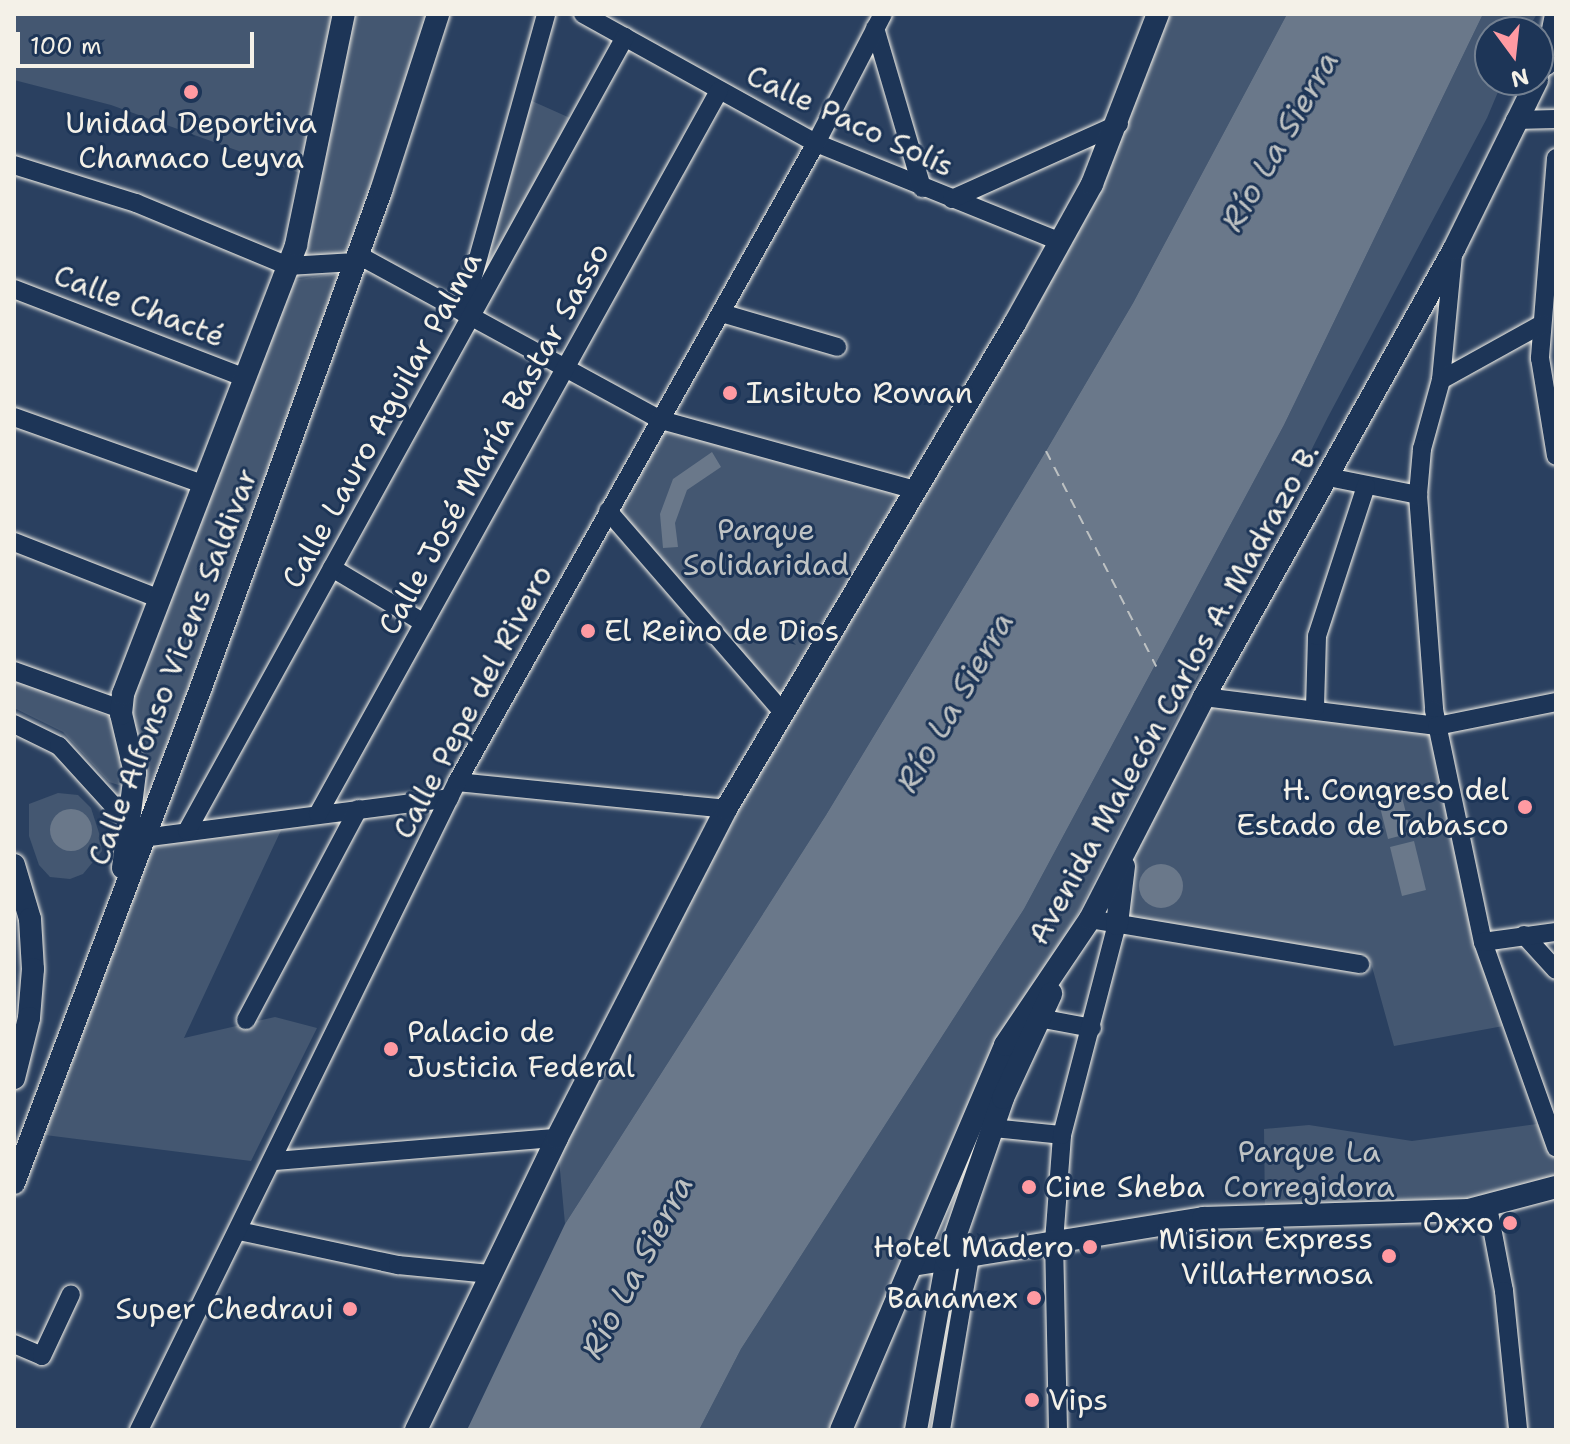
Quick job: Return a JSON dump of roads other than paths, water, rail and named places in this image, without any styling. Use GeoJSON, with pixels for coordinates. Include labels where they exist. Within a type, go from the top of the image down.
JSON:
{"type":"FeatureCollection","features":[{"type":"Feature","properties":{"kind":"main road","name":"Calle Alfonso Vicens Saldivar"},"geometry":{"type":"LineString","coordinates":[[135,831],[135,773],[121,709],[202,484],[306,213],[344,14]]}},
{"type":"Feature","properties":{"kind":"main road","name":"Calle Alfonso Vicens Saldivar"},"geometry":{"type":"LineString","coordinates":[[14,1183],[121,889],[135,831],[357,259],[438,14]]}},
{"type":"Feature","properties":{"kind":"main road"},"geometry":{"type":"LineString","coordinates":[[416,1430],[557,1138],[726,809],[912,489],[1015,323],[1058,241],[1119,124],[1158,14]]}},
{"type":"Feature","properties":{"kind":"main road","name":"Avenida Malecón Carlos A. Madrazo B."},"geometry":{"type":"LineString","coordinates":[[841,1430],[995,1066],[1032,1017],[1090,919],[1204,697],[1454,249],[1528,96]]}},
{"type":"Feature","properties":{"kind":"main road"},"geometry":{"type":"LineString","coordinates":[[1117,924],[1126,851]]}},
{"type":"Feature","properties":{"kind":"main road"},"geometry":{"type":"LineString","coordinates":[[14,865],[30,919],[33,969],[29,1018],[14,1078]]}},
{"type":"Feature","properties":{"kind":"main road"},"geometry":{"type":"LineString","coordinates":[[916,1430],[947,1260],[1032,1017]]}},
{"type":"Feature","properties":{"kind":"main road"},"geometry":{"type":"LineString","coordinates":[[913,1265],[1228,1215],[1488,1207],[1556,1187]]}},
{"type":"Feature","properties":{"kind":"street","name":"Calle Lauro Aguilar Palma"},"geometry":{"type":"LineString","coordinates":[[467,314],[546,14]]}},
{"type":"Feature","properties":{"kind":"street","name":"Calle Paco Solís"},"geometry":{"type":"LineString","coordinates":[[583,14],[816,143],[1058,241]]}},
{"type":"Feature","properties":{"kind":"street"},"geometry":{"type":"LineString","coordinates":[[879,21],[922,188]]}},
{"type":"Feature","properties":{"kind":"street","name":"Calle Pepe del Rivero"},"geometry":{"type":"LineString","coordinates":[[139,1430],[275,1161],[453,790],[816,143],[879,21]]}},
{"type":"Feature","properties":{"kind":"street","name":"Calle Lauro Aguilar Palma"},"geometry":{"type":"LineString","coordinates":[[187,831],[467,314],[625,37]]}},
{"type":"Feature","properties":{"kind":"street","name":"Calle José María Bastar Sasso"},"geometry":{"type":"LineString","coordinates":[[318,814],[719,91]]}},
{"type":"Feature","properties":{"kind":"street"},"geometry":{"type":"LineString","coordinates":[[1515,120],[1556,119]]}},
{"type":"Feature","properties":{"kind":"street"},"geometry":{"type":"LineString","coordinates":[[952,199],[1119,124]]}},
{"type":"Feature","properties":{"kind":"street"},"geometry":{"type":"LineString","coordinates":[[1556,158],[1542,324],[1543,391],[1556,456]]}},
{"type":"Feature","properties":{"kind":"street"},"geometry":{"type":"LineString","coordinates":[[14,165],[136,203],[288,266],[357,259],[467,314],[661,420],[912,489]]}},
{"type":"Feature","properties":{"kind":"street"},"geometry":{"type":"LineString","coordinates":[[1454,249],[1441,380],[1422,449],[1418,495],[1437,726],[1483,942],[1556,1147]]}},
{"type":"Feature","properties":{"kind":"street","name":"Calle Chacté"},"geometry":{"type":"LineString","coordinates":[[14,289],[243,377]]}},
{"type":"Feature","properties":{"kind":"street"},"geometry":{"type":"LineString","coordinates":[[721,313],[837,347]]}},
{"type":"Feature","properties":{"kind":"street"},"geometry":{"type":"LineString","coordinates":[[1441,380],[1542,324]]}},
{"type":"Feature","properties":{"kind":"street"},"geometry":{"type":"LineString","coordinates":[[14,417],[202,484]]}},
{"type":"Feature","properties":{"kind":"street"},"geometry":{"type":"LineString","coordinates":[[1328,477],[1418,495]]}},
{"type":"Feature","properties":{"kind":"street"},"geometry":{"type":"LineString","coordinates":[[1315,708],[1317,636],[1366,486]]}},
{"type":"Feature","properties":{"kind":"street"},"geometry":{"type":"LineString","coordinates":[[608,511],[781,710]]}},
{"type":"Feature","properties":{"kind":"street"},"geometry":{"type":"LineString","coordinates":[[14,542],[160,599]]}},
{"type":"Feature","properties":{"kind":"street"},"geometry":{"type":"LineString","coordinates":[[332,568],[424,623]]}},
{"type":"Feature","properties":{"kind":"street"},"geometry":{"type":"LineString","coordinates":[[14,671],[121,709]]}},
{"type":"Feature","properties":{"kind":"street"},"geometry":{"type":"LineString","coordinates":[[1204,697],[1315,708],[1437,726],[1556,702]]}},
{"type":"Feature","properties":{"kind":"street"},"geometry":{"type":"LineString","coordinates":[[14,724],[59,746],[91,776],[135,831],[187,831],[358,809],[453,790],[726,809]]}},
{"type":"Feature","properties":{"kind":"street"},"geometry":{"type":"LineString","coordinates":[[246,1020],[358,809]]}},
{"type":"Feature","properties":{"kind":"street"},"geometry":{"type":"LineString","coordinates":[[1090,919],[1360,964]]}},
{"type":"Feature","properties":{"kind":"street"},"geometry":{"type":"LineString","coordinates":[[1058,1430],[1054,1242],[1062,1135],[1117,924]]}},
{"type":"Feature","properties":{"kind":"street"},"geometry":{"type":"LineString","coordinates":[[1483,942],[1556,932]]}},
{"type":"Feature","properties":{"kind":"street"},"geometry":{"type":"LineString","coordinates":[[1524,935],[1556,970]]}},
{"type":"Feature","properties":{"kind":"street"},"geometry":{"type":"LineString","coordinates":[[1032,1017],[1092,1028]]}},
{"type":"Feature","properties":{"kind":"street"},"geometry":{"type":"LineString","coordinates":[[993,1128],[1062,1135]]}},
{"type":"Feature","properties":{"kind":"street"},"geometry":{"type":"LineString","coordinates":[[275,1161],[557,1138]]}},
{"type":"Feature","properties":{"kind":"street"},"geometry":{"type":"LineString","coordinates":[[1488,1207],[1508,1320],[1518,1430]]}},
{"type":"Feature","properties":{"kind":"street"},"geometry":{"type":"LineString","coordinates":[[239,1231],[398,1265],[490,1274]]}},
{"type":"Feature","properties":{"kind":"street"},"geometry":{"type":"LineString","coordinates":[[941,1430],[970,1256]]}},
{"type":"Feature","properties":{"kind":"street"},"geometry":{"type":"LineString","coordinates":[[14,1344],[42,1356],[71,1294]]}},
{"type":"Feature","properties":{"kind":"street"},"geometry":{"type":"LineString","coordinates":[[930,1360],[953,1355]]}},
{"type":"Feature","properties":{"kind":"water","name":"Río La Sierra"},"geometry":{"type":"Polygon","coordinates":[[[1287,14],[1483,14],[1474,16],[1474,33],[1284,425],[1024,909],[741,1349],[699,1430],[467,1430],[565,1224],[826,815],[1133,303],[1287,14]]]}},
{"type":"Feature","properties":{"kind":"water"},"geometry":{"type":"Polygon","coordinates":[[[712,452],[721,467],[687,490],[675,523],[678,547],[663,548],[660,514],[673,479],[712,452]]]}},
{"type":"Feature","properties":{"kind":"water"},"geometry":{"type":"Polygon","coordinates":[[[1402,797],[1411,833],[1388,839],[1379,803],[1402,797]]]}},
{"type":"Feature","properties":{"kind":"water"},"geometry":{"type":"Polygon","coordinates":[[[71,809],[86,815],[92,830],[86,845],[71,851],[56,845],[50,830],[56,815],[71,809]]]}},
{"type":"Feature","properties":{"kind":"water"},"geometry":{"type":"Polygon","coordinates":[[[1414,841],[1426,890],[1402,896],[1390,847],[1414,841]]]}},
{"type":"Feature","properties":{"kind":"water"},"geometry":{"type":"Polygon","coordinates":[[[1161,864],[1176,871],[1183,886],[1176,901],[1161,908],[1146,901],[1139,886],[1146,871],[1161,864]]]}},
{"type":"Feature","properties":{"kind":"place","name":"Unidad Deportiva Chamaco Leyva"},"geometry":{"type":"Point","coordinates":[191,92]}},
{"type":"Feature","properties":{"kind":"place","name":"Insituto Rowan"},"geometry":{"type":"Point","coordinates":[730,393]}},
{"type":"Feature","properties":{"kind":"place","name":"El Reino de Dios"},"geometry":{"type":"Point","coordinates":[588,631]}},
{"type":"Feature","properties":{"kind":"place","name":"H. Congreso del Estado de Tabasco"},"geometry":{"type":"Point","coordinates":[1525,807]}},
{"type":"Feature","properties":{"kind":"place","name":"Palacio de Justicia Federal"},"geometry":{"type":"Point","coordinates":[391,1049]}},
{"type":"Feature","properties":{"kind":"place","name":"Cine Sheba"},"geometry":{"type":"Point","coordinates":[1029,1187]}},
{"type":"Feature","properties":{"kind":"place","name":"Oxxo"},"geometry":{"type":"Point","coordinates":[1510,1223]}},
{"type":"Feature","properties":{"kind":"place","name":"Hotel Madero"},"geometry":{"type":"Point","coordinates":[1090,1247]}},
{"type":"Feature","properties":{"kind":"place","name":"Mision Express VillaHermosa"},"geometry":{"type":"Point","coordinates":[1389,1256]}},
{"type":"Feature","properties":{"kind":"place","name":"Banamex"},"geometry":{"type":"Point","coordinates":[1034,1298]}},
{"type":"Feature","properties":{"kind":"place","name":"Super Chedraui"},"geometry":{"type":"Point","coordinates":[350,1309]}},
{"type":"Feature","properties":{"kind":"place","name":"Vips"},"geometry":{"type":"Point","coordinates":[1032,1400]}},
{"type":"Feature","properties":{"kind":"park label","name":"Parque Solidaridad"},"geometry":{"type":"Point","coordinates":[766,547]}},
{"type":"Feature","properties":{"kind":"park label","name":"Parque La Corregidora"},"geometry":{"type":"Point","coordinates":[1309,1169]}}]}
